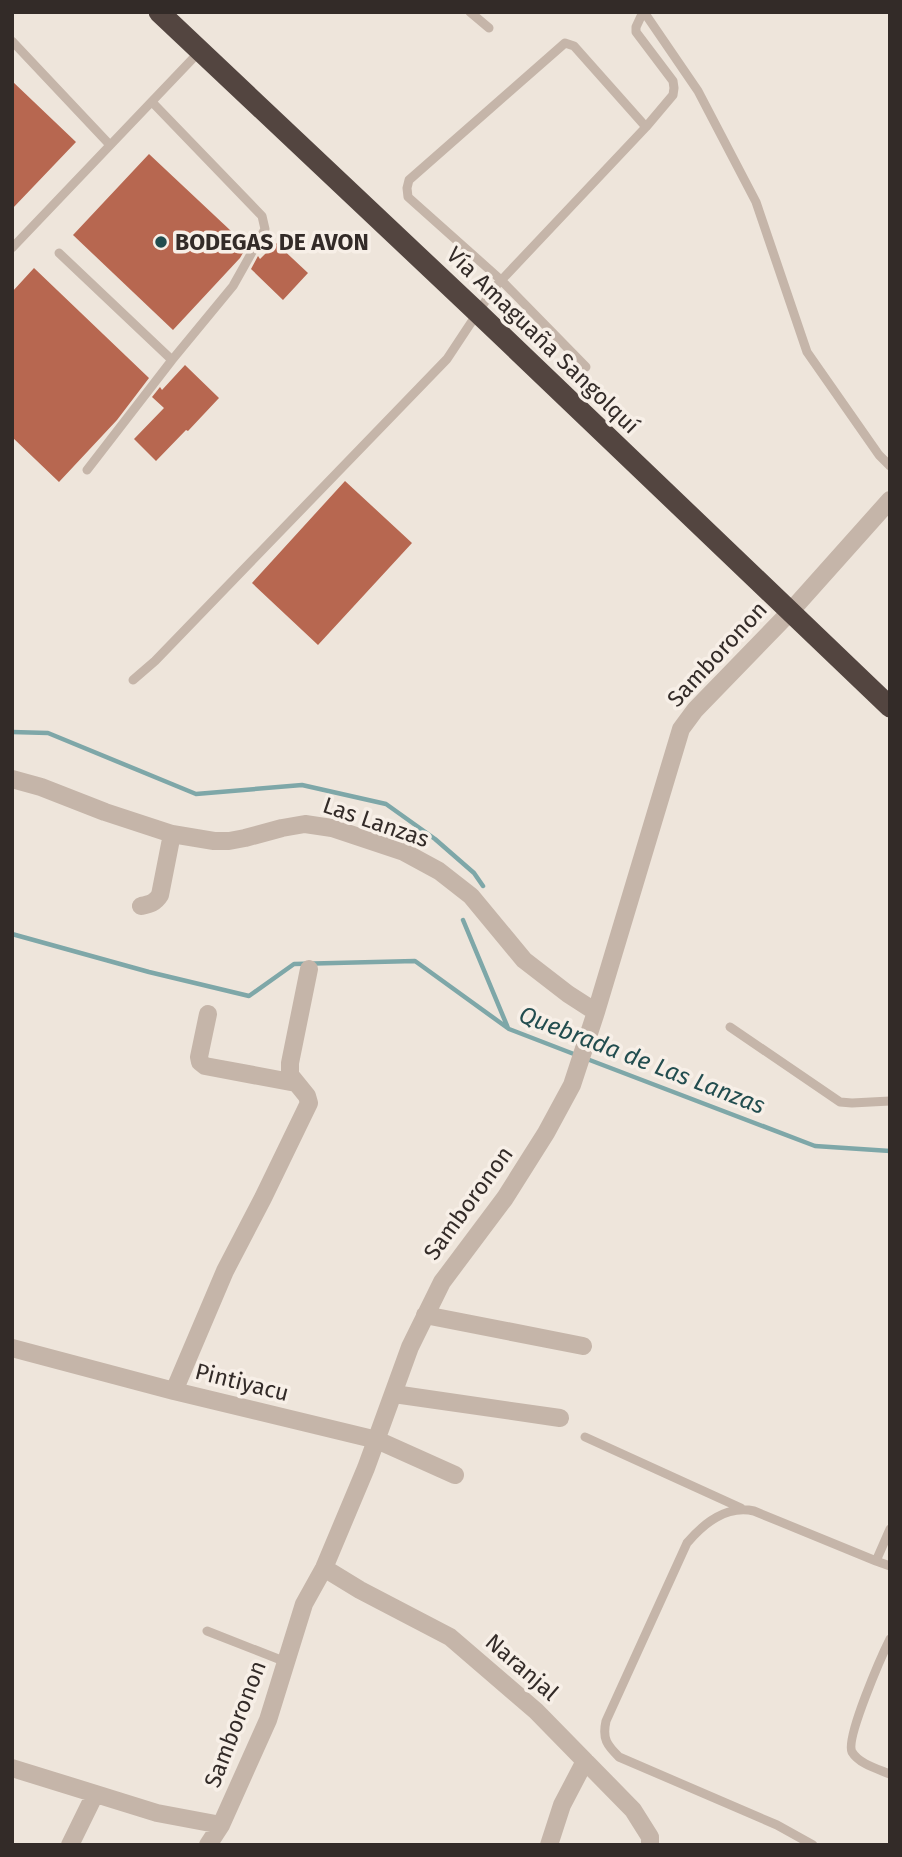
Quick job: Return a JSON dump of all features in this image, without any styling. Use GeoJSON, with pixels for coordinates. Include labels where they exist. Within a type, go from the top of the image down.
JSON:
{"type":"FeatureCollection","features":[{"type":"Feature","properties":{"kind":"highway","name":"Vía Amaguaña Sangolquí"},"geometry":{"type":"LineString","coordinates":[[159,12],[890,707]]}},
{"type":"Feature","properties":{"kind":"street","name":"Samboronon"},"geometry":{"type":"LineString","coordinates":[[208,1845],[221,1825],[268,1720],[304,1604],[324,1568],[425,1315],[442,1282],[512,1187],[547,1133],[572,1085],[681,729],[695,710],[790,612],[890,500]]}},
{"type":"Feature","properties":{"kind":"street","name":"Las Lanzas"},"geometry":{"type":"LineString","coordinates":[[12,779],[172,834],[229,841],[305,824],[332,828],[404,852],[439,871],[471,896],[524,960],[594,1018]]}},
{"type":"Feature","properties":{"kind":"street"},"geometry":{"type":"LineString","coordinates":[[141,906],[156,901],[160,895],[172,834]]}},
{"type":"Feature","properties":{"kind":"street"},"geometry":{"type":"LineString","coordinates":[[174,1391],[225,1271],[309,1103],[307,1096],[290,1075],[290,1063],[309,969]]}},
{"type":"Feature","properties":{"kind":"street"},"geometry":{"type":"LineString","coordinates":[[208,1014],[198,1057],[205,1066],[296,1083]]}},
{"type":"Feature","properties":{"kind":"street"},"geometry":{"type":"LineString","coordinates":[[425,1315],[583,1346]]}},
{"type":"Feature","properties":{"kind":"street","name":"Pintiyacu"},"geometry":{"type":"LineString","coordinates":[[12,1348],[174,1391],[377,1440],[455,1475]]}},
{"type":"Feature","properties":{"kind":"street"},"geometry":{"type":"LineString","coordinates":[[394,1394],[560,1418]]}},
{"type":"Feature","properties":{"kind":"street","name":"Naranjal"},"geometry":{"type":"LineString","coordinates":[[324,1568],[450,1637],[537,1711],[633,1810],[650,1837],[650,1845]]}},
{"type":"Feature","properties":{"kind":"street"},"geometry":{"type":"LineString","coordinates":[[549,1845],[562,1805],[585,1761]]}},
{"type":"Feature","properties":{"kind":"street"},"geometry":{"type":"LineString","coordinates":[[12,1768],[157,1812],[221,1825]]}},
{"type":"Feature","properties":{"kind":"street"},"geometry":{"type":"LineString","coordinates":[[71,1845],[95,1794]]}},
{"type":"Feature","properties":{"kind":"lane"},"geometry":{"type":"LineString","coordinates":[[470,12],[489,28]]}},
{"type":"Feature","properties":{"kind":"lane"},"geometry":{"type":"LineString","coordinates":[[133,680],[447,359],[501,280],[673,95],[673,80],[636,32],[643,12]]}},
{"type":"Feature","properties":{"kind":"lane"},"geometry":{"type":"LineString","coordinates":[[643,12],[698,91],[756,202],[807,352],[879,455],[890,466]]}},
{"type":"Feature","properties":{"kind":"lane"},"geometry":{"type":"LineString","coordinates":[[12,41],[110,145]]}},
{"type":"Feature","properties":{"kind":"lane"},"geometry":{"type":"LineString","coordinates":[[586,367],[501,280],[408,197],[409,180],[565,43],[574,46],[646,127]]}},
{"type":"Feature","properties":{"kind":"lane"},"geometry":{"type":"LineString","coordinates":[[12,248],[200,51]]}},
{"type":"Feature","properties":{"kind":"lane"},"geometry":{"type":"LineString","coordinates":[[87,470],[233,286],[265,229],[262,216],[152,102]]}},
{"type":"Feature","properties":{"kind":"lane"},"geometry":{"type":"LineString","coordinates":[[59,253],[172,360]]}},
{"type":"Feature","properties":{"kind":"lane"},"geometry":{"type":"LineString","coordinates":[[730,1027],[840,1101],[890,1101]]}},
{"type":"Feature","properties":{"kind":"lane"},"geometry":{"type":"LineString","coordinates":[[585,1437],[741,1508],[890,1566]]}},
{"type":"Feature","properties":{"kind":"lane"},"geometry":{"type":"LineString","coordinates":[[741,1508],[724,1513],[701,1527],[687,1543],[606,1721],[604,1732],[608,1745],[619,1757],[777,1825],[813,1845]]}},
{"type":"Feature","properties":{"kind":"lane"},"geometry":{"type":"LineString","coordinates":[[876,1561],[890,1529]]}},
{"type":"Feature","properties":{"kind":"lane"},"geometry":{"type":"LineString","coordinates":[[207,1631],[286,1662]]}},
{"type":"Feature","properties":{"kind":"lane"},"geometry":{"type":"LineString","coordinates":[[890,1639],[857,1718],[850,1747],[859,1760],[890,1774]]}},
{"type":"Feature","properties":{"kind":"building"},"geometry":{"type":"Polygon","coordinates":[[[12,81],[76,142],[12,209],[12,81]]]}},
{"type":"Feature","properties":{"kind":"building","name":"BODEGAS DE AVON"},"geometry":{"type":"Polygon","coordinates":[[[149,154],[247,246],[240,258],[173,330],[73,235],[149,154]]]}},
{"type":"Feature","properties":{"kind":"building"},"geometry":{"type":"Polygon","coordinates":[[[276,243],[308,273],[283,300],[251,269],[258,256],[260,259],[276,243]]]}},
{"type":"Feature","properties":{"kind":"building"},"geometry":{"type":"Polygon","coordinates":[[[34,268],[149,378],[117,420],[59,482],[12,437],[12,292],[34,268]]]}},
{"type":"Feature","properties":{"kind":"building"},"geometry":{"type":"Polygon","coordinates":[[[185,365],[219,398],[156,461],[134,439],[164,408],[152,397],[185,365]]]}},
{"type":"Feature","properties":{"kind":"building"},"geometry":{"type":"Polygon","coordinates":[[[345,481],[412,543],[318,645],[252,583],[345,481]]]}},
{"type":"Feature","properties":{"kind":"waterway"},"geometry":{"type":"LineString","coordinates":[[12,732],[48,733],[196,794],[302,785],[386,804],[435,839],[474,873],[483,886]]}},
{"type":"Feature","properties":{"kind":"waterway"},"geometry":{"type":"LineString","coordinates":[[463,920],[508,1028]]}},
{"type":"Feature","properties":{"kind":"waterway","name":"Quebrada de Las Lanzas"},"geometry":{"type":"LineString","coordinates":[[12,934],[249,996],[294,964],[415,961],[509,1029],[579,1056]]}},
{"type":"Feature","properties":{"kind":"waterway","name":"Quebrada de Las Lanzas"},"geometry":{"type":"LineString","coordinates":[[587,1059],[815,1146],[890,1151]]}},
{"type":"Feature","properties":{"kind":"place","name":"BODEGAS DE AVON"},"geometry":{"type":"Point","coordinates":[161,242]}}]}
